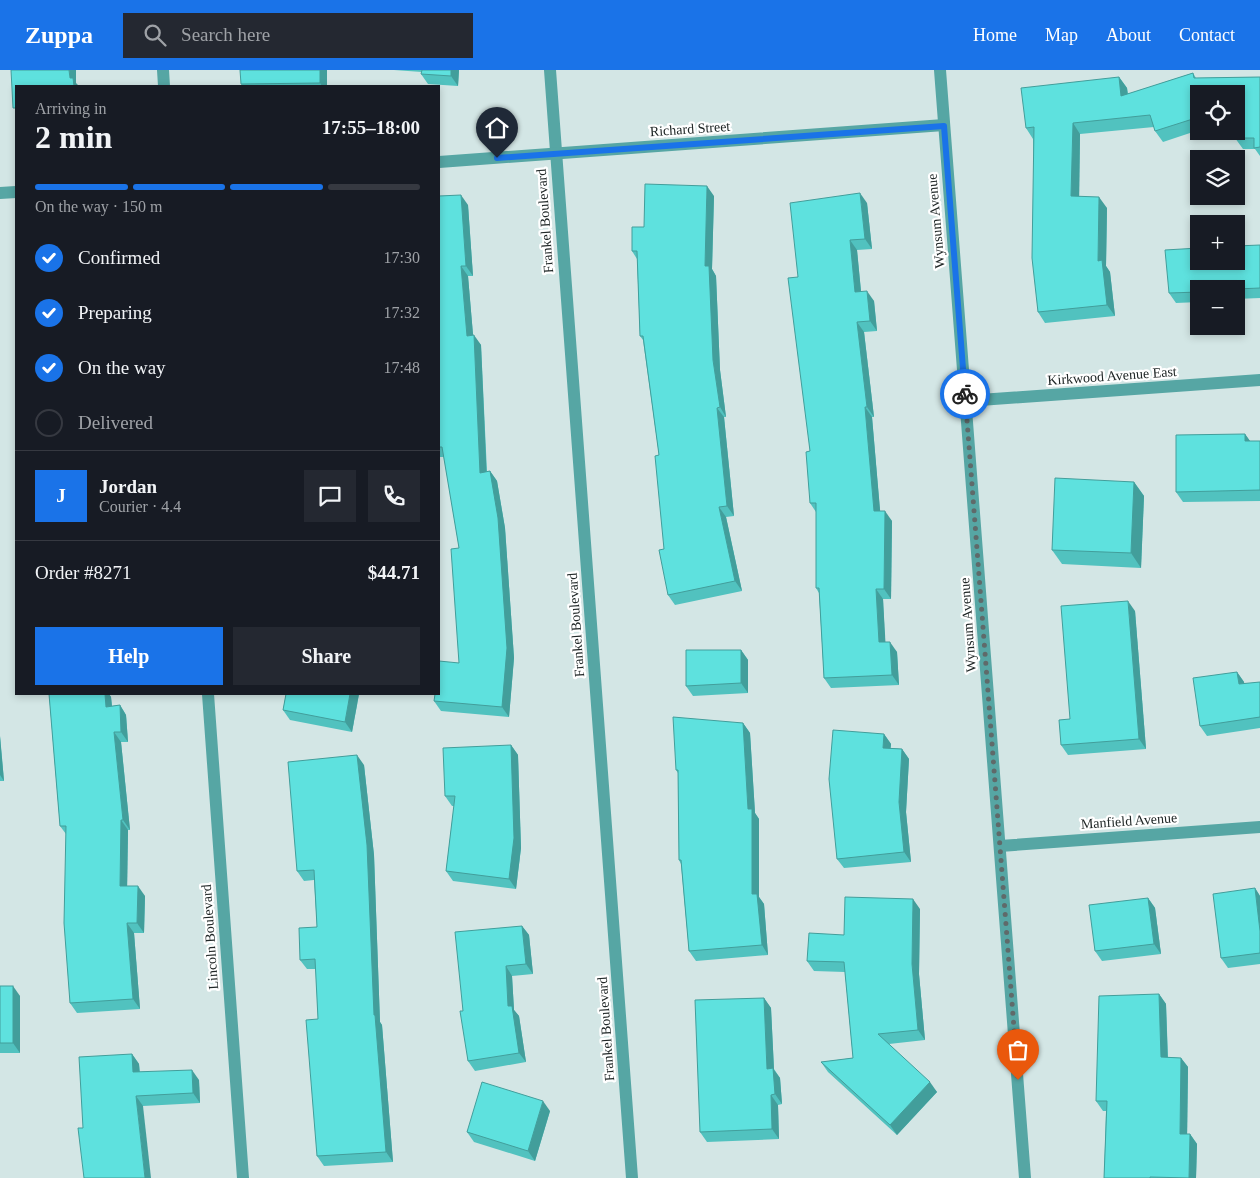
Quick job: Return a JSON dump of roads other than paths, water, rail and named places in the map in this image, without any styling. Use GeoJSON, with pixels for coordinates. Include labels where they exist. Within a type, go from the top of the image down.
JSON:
{"type":"FeatureCollection","features":[{"type":"Feature","properties":{"kind":"street"},"geometry":{"type":"LineString","coordinates":[[163,70],[164,85]]}},
{"type":"Feature","properties":{"kind":"street","name":"Frankel Boulevard"},"geometry":{"type":"LineString","coordinates":[[550,70],[632,1178]]}},
{"type":"Feature","properties":{"kind":"street","name":"Wynsum Avenue"},"geometry":{"type":"LineString","coordinates":[[940,70],[1025,1178]]}},
{"type":"Feature","properties":{"kind":"street","name":"Richard Street"},"geometry":{"type":"LineString","coordinates":[[440,162],[944,126]]}},
{"type":"Feature","properties":{"kind":"street"},"geometry":{"type":"LineString","coordinates":[[0,193],[15,192]]}},
{"type":"Feature","properties":{"kind":"street","name":"Kirkwood Avenue East"},"geometry":{"type":"LineString","coordinates":[[966,401],[1260,380]]}},
{"type":"Feature","properties":{"kind":"street","name":"Lincoln Boulevard"},"geometry":{"type":"LineString","coordinates":[[208,695],[243,1178]]}},
{"type":"Feature","properties":{"kind":"street","name":"Manfield Avenue"},"geometry":{"type":"LineString","coordinates":[[1000,846],[1260,827]]}}]}
